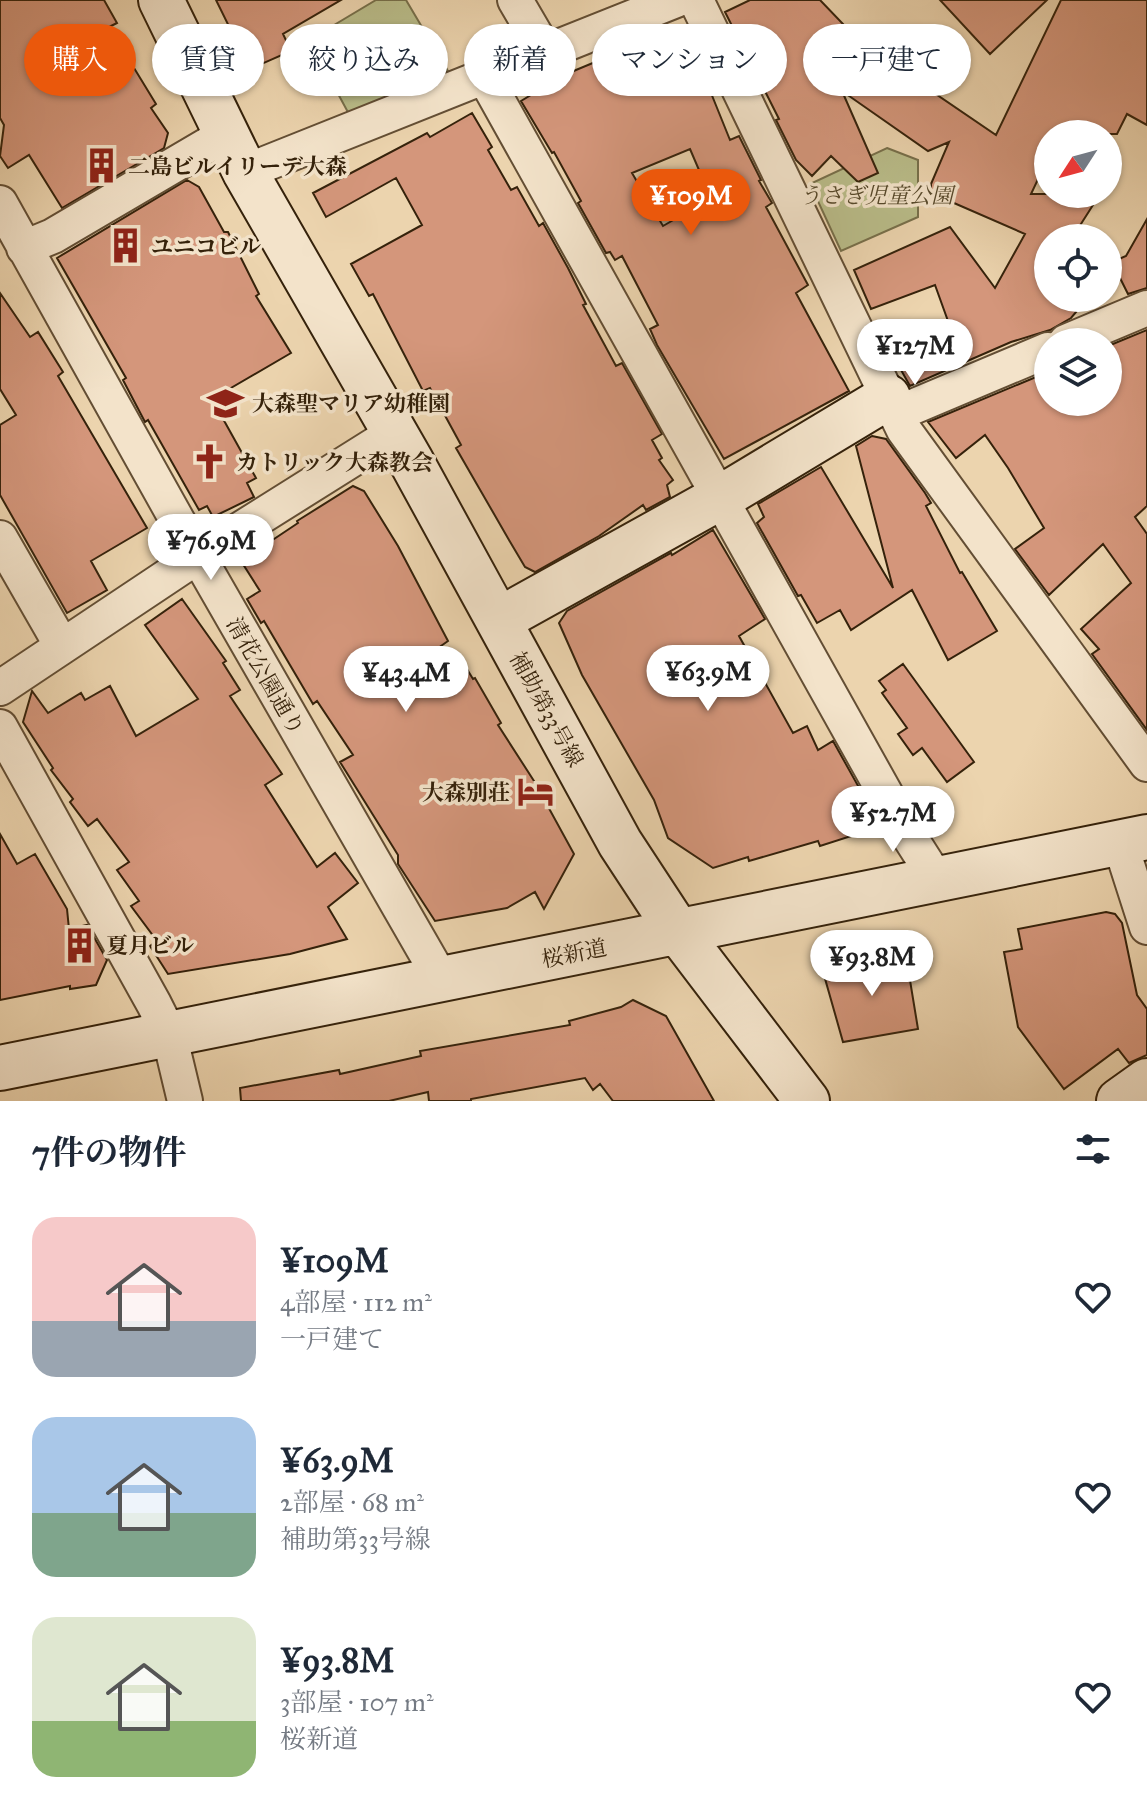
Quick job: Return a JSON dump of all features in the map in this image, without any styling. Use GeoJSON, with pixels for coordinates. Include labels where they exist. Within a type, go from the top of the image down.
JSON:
{"type":"FeatureCollection","features":[{"type":"Feature","properties":{"kind":"street","name":"補助第33号線"},"geometry":{"type":"LineString","coordinates":[[161,0],[235,154],[499,620],[620,843],[679,933],[807,1101]]}},
{"type":"Feature","properties":{"kind":"street"},"geometry":{"type":"LineString","coordinates":[[515,0],[529,24]]}},
{"type":"Feature","properties":{"kind":"street"},"geometry":{"type":"LineString","coordinates":[[576,41],[676,0]]}},
{"type":"Feature","properties":{"kind":"street"},"geometry":{"type":"LineString","coordinates":[[696,0],[904,430],[1147,764]]}},
{"type":"Feature","properties":{"kind":"street"},"geometry":{"type":"LineString","coordinates":[[24,248],[235,154],[464,82]]}},
{"type":"Feature","properties":{"kind":"street"},"geometry":{"type":"LineString","coordinates":[[495,96],[718,498],[909,836],[937,880]]}},
{"type":"Feature","properties":{"kind":"street","name":"清花公園通り"},"geometry":{"type":"LineString","coordinates":[[2,214],[441,979]]}},
{"type":"Feature","properties":{"kind":"street"},"geometry":{"type":"LineString","coordinates":[[1099,328],[1147,308]]}},
{"type":"Feature","properties":{"kind":"street"},"geometry":{"type":"LineString","coordinates":[[499,620],[718,498],[892,406],[1034,355]]}},
{"type":"Feature","properties":{"kind":"street"},"geometry":{"type":"LineString","coordinates":[[0,688],[198,556],[394,433]]}},
{"type":"Feature","properties":{"kind":"street"},"geometry":{"type":"LineString","coordinates":[[0,538],[62,646]]}},
{"type":"Feature","properties":{"kind":"street"},"geometry":{"type":"LineString","coordinates":[[0,727],[169,1034],[185,1101]]}},
{"type":"Feature","properties":{"kind":"street"},"geometry":{"type":"LineString","coordinates":[[1134,840],[1147,927]]}},
{"type":"Feature","properties":{"kind":"street","name":"桜新道"},"geometry":{"type":"LineString","coordinates":[[0,1068],[1134,840]]}},
{"type":"Feature","properties":{"kind":"street"},"geometry":{"type":"LineString","coordinates":[[1119,1101],[1147,1081]]}},
{"type":"Feature","properties":{"kind":"green space"},"geometry":{"type":"Polygon","coordinates":[[[376,0],[406,0],[420,24],[336,24],[376,0]]]}},
{"type":"Feature","properties":{"kind":"green space"},"geometry":{"type":"Polygon","coordinates":[[[339,96],[394,96],[350,116],[339,96]]]}},
{"type":"Feature","properties":{"kind":"green space","name":"うさぎ児童公園"},"geometry":{"type":"Polygon","coordinates":[[[887,148],[918,160],[918,217],[841,251],[810,184],[887,148]]]}},
{"type":"Feature","properties":{"kind":"building"},"geometry":{"type":"Polygon","coordinates":[[[0,0],[104,0],[117,23],[24,24],[24,96],[136,96],[136,71],[156,104],[151,108],[168,133],[164,148],[62,208],[29,155],[8,168],[0,156],[4,125],[0,118],[0,0]]]}},
{"type":"Feature","properties":{"kind":"building"},"geometry":{"type":"Polygon","coordinates":[[[216,0],[341,0],[300,24],[280,24],[280,56],[264,63],[264,24],[228,24],[216,0]]]}},
{"type":"Feature","properties":{"kind":"building"},"geometry":{"type":"Polygon","coordinates":[[[750,0],[820,0],[843,24],[803,24],[803,96],[844,96],[878,173],[858,182],[831,156],[812,176],[796,160],[767,96],[787,96],[787,24],[731,24],[725,12],[750,0]]]}},
{"type":"Feature","properties":{"kind":"building"},"geometry":{"type":"Polygon","coordinates":[[[940,0],[1047,0],[990,54],[971,33],[971,24],[962,24],[940,0]]]}},
{"type":"Feature","properties":{"kind":"building"},"geometry":{"type":"Polygon","coordinates":[[[1061,0],[1147,0],[1147,125],[1127,114],[1122,124],[1122,120],[1034,120],[1034,188],[1031,194],[1034,194],[1034,208],[1091,208],[1081,224],[1034,224],[1034,312],[1076,312],[1054,328],[1034,328],[1034,335],[910,386],[896,361],[953,335],[935,285],[871,309],[854,270],[950,227],[995,288],[1025,234],[931,193],[931,184],[949,142],[928,151],[849,96],[939,96],[996,135],[1061,0]]]}},
{"type":"Feature","properties":{"kind":"building"},"geometry":{"type":"Polygon","coordinates":[[[592,63],[592,96],[712,96],[730,140],[739,136],[772,203],[766,207],[808,285],[796,293],[849,391],[724,459],[657,345],[650,329],[658,325],[622,256],[615,260],[610,252],[606,253],[554,152],[521,101],[529,96],[576,96],[576,70],[592,63]],[[690,149],[632,173],[663,226],[711,198],[690,149]]]}},
{"type":"Feature","properties":{"kind":"building"},"geometry":{"type":"Polygon","coordinates":[[[472,113],[492,147],[488,150],[511,190],[517,187],[539,226],[543,223],[616,366],[622,363],[662,434],[652,440],[662,458],[659,460],[673,480],[667,485],[670,497],[646,510],[643,505],[599,536],[535,572],[525,567],[456,448],[461,445],[430,388],[423,391],[373,294],[369,296],[351,264],[422,225],[396,178],[326,217],[313,193],[427,133],[430,137],[472,113]]]}},
{"type":"Feature","properties":{"kind":"building"},"geometry":{"type":"Polygon","coordinates":[[[187,180],[199,187],[224,232],[228,232],[259,294],[256,296],[291,353],[212,399],[256,478],[247,483],[254,497],[213,517],[207,506],[199,510],[148,420],[145,422],[123,380],[126,378],[57,258],[187,180]]]}},
{"type":"Feature","properties":{"kind":"building"},"geometry":{"type":"Polygon","coordinates":[[[1147,219],[1147,288],[1128,294],[1122,282],[1122,258],[1126,256],[1147,219]]]}},
{"type":"Feature","properties":{"kind":"building"},"geometry":{"type":"Polygon","coordinates":[[[0,293],[30,337],[38,332],[63,372],[58,376],[147,528],[91,561],[107,590],[67,613],[0,495],[0,425],[16,415],[0,389],[0,293]]]}},
{"type":"Feature","properties":{"kind":"building"},"geometry":{"type":"Polygon","coordinates":[[[1147,330],[1147,506],[1135,517],[1147,534],[1147,730],[1092,654],[1099,649],[1081,629],[1131,583],[1103,544],[1049,595],[1015,549],[1044,528],[985,435],[956,458],[928,422],[1034,378],[1034,416],[1122,416],[1122,340],[1147,330]]]}},
{"type":"Feature","properties":{"kind":"building"},"geometry":{"type":"Polygon","coordinates":[[[872,436],[886,439],[925,493],[931,503],[926,506],[960,573],[997,631],[948,660],[912,590],[851,630],[840,610],[817,623],[801,595],[798,596],[757,523],[764,517],[758,504],[821,467],[893,588],[856,446],[872,436]]]}},
{"type":"Feature","properties":{"kind":"building"},"geometry":{"type":"Polygon","coordinates":[[[353,486],[364,491],[398,546],[448,641],[431,653],[441,671],[462,661],[475,678],[501,723],[498,725],[534,781],[574,854],[544,909],[535,892],[507,908],[435,921],[398,864],[398,855],[340,762],[353,755],[317,701],[313,704],[264,621],[261,623],[247,599],[260,591],[241,561],[353,486]]]}},
{"type":"Feature","properties":{"kind":"building"},"geometry":{"type":"Polygon","coordinates":[[[713,530],[765,619],[739,636],[793,733],[807,726],[818,750],[833,741],[876,818],[870,830],[820,846],[818,841],[713,868],[668,838],[654,800],[582,675],[559,623],[567,611],[713,530]]]}},
{"type":"Feature","properties":{"kind":"building"},"geometry":{"type":"Polygon","coordinates":[[[182,599],[226,661],[223,663],[240,690],[230,696],[282,774],[265,785],[317,867],[335,853],[358,883],[328,907],[347,939],[290,954],[168,974],[150,946],[157,941],[131,906],[139,901],[117,870],[129,862],[97,819],[88,826],[70,802],[73,799],[51,770],[53,768],[23,722],[32,691],[48,713],[81,693],[85,700],[110,686],[136,736],[198,699],[145,625],[182,599]]]}},
{"type":"Feature","properties":{"kind":"building"},"geometry":{"type":"Polygon","coordinates":[[[903,664],[974,762],[947,782],[922,748],[913,755],[898,734],[907,728],[882,693],[886,690],[879,681],[903,664]]]}},
{"type":"Feature","properties":{"kind":"building"},"geometry":{"type":"Polygon","coordinates":[[[0,834],[17,864],[35,854],[67,909],[69,929],[87,925],[107,960],[96,985],[70,989],[70,986],[0,1000],[0,834]]]}},
{"type":"Feature","properties":{"kind":"building"},"geometry":{"type":"Polygon","coordinates":[[[1106,912],[1115,914],[1122,923],[1137,995],[1147,1009],[1147,1055],[1129,1063],[1118,1049],[1064,1089],[1018,1027],[1004,952],[1022,949],[1018,929],[1106,912]]]}},
{"type":"Feature","properties":{"kind":"building"},"geometry":{"type":"Polygon","coordinates":[[[906,956],[918,1029],[843,1042],[822,968],[906,956]]]}},
{"type":"Feature","properties":{"kind":"building"},"geometry":{"type":"Polygon","coordinates":[[[633,1000],[666,1016],[714,1101],[613,1101],[600,1084],[593,1090],[585,1078],[471,1101],[429,1101],[428,1092],[389,1101],[241,1101],[240,1088],[339,1070],[340,1074],[421,1056],[420,1051],[570,1025],[569,1021],[621,1007],[633,1000]]]}},
{"type":"Feature","properties":{"kind":"place","name":"二島ビルイリーデ大森"},"geometry":{"type":"Point","coordinates":[102,166]}},
{"type":"Feature","properties":{"kind":"place","name":"ユニコビル"},"geometry":{"type":"Point","coordinates":[125,246]}},
{"type":"Feature","properties":{"kind":"place","name":"大森聖マリア幼稚園"},"geometry":{"type":"Point","coordinates":[226,403]}},
{"type":"Feature","properties":{"kind":"place","name":"カトリック大森教会"},"geometry":{"type":"Point","coordinates":[210,462]}},
{"type":"Feature","properties":{"kind":"place","name":"大森別荘"},"geometry":{"type":"Point","coordinates":[536,792]}},
{"type":"Feature","properties":{"kind":"place","name":"夏月ビル"},"geometry":{"type":"Point","coordinates":[80,945]}}]}
